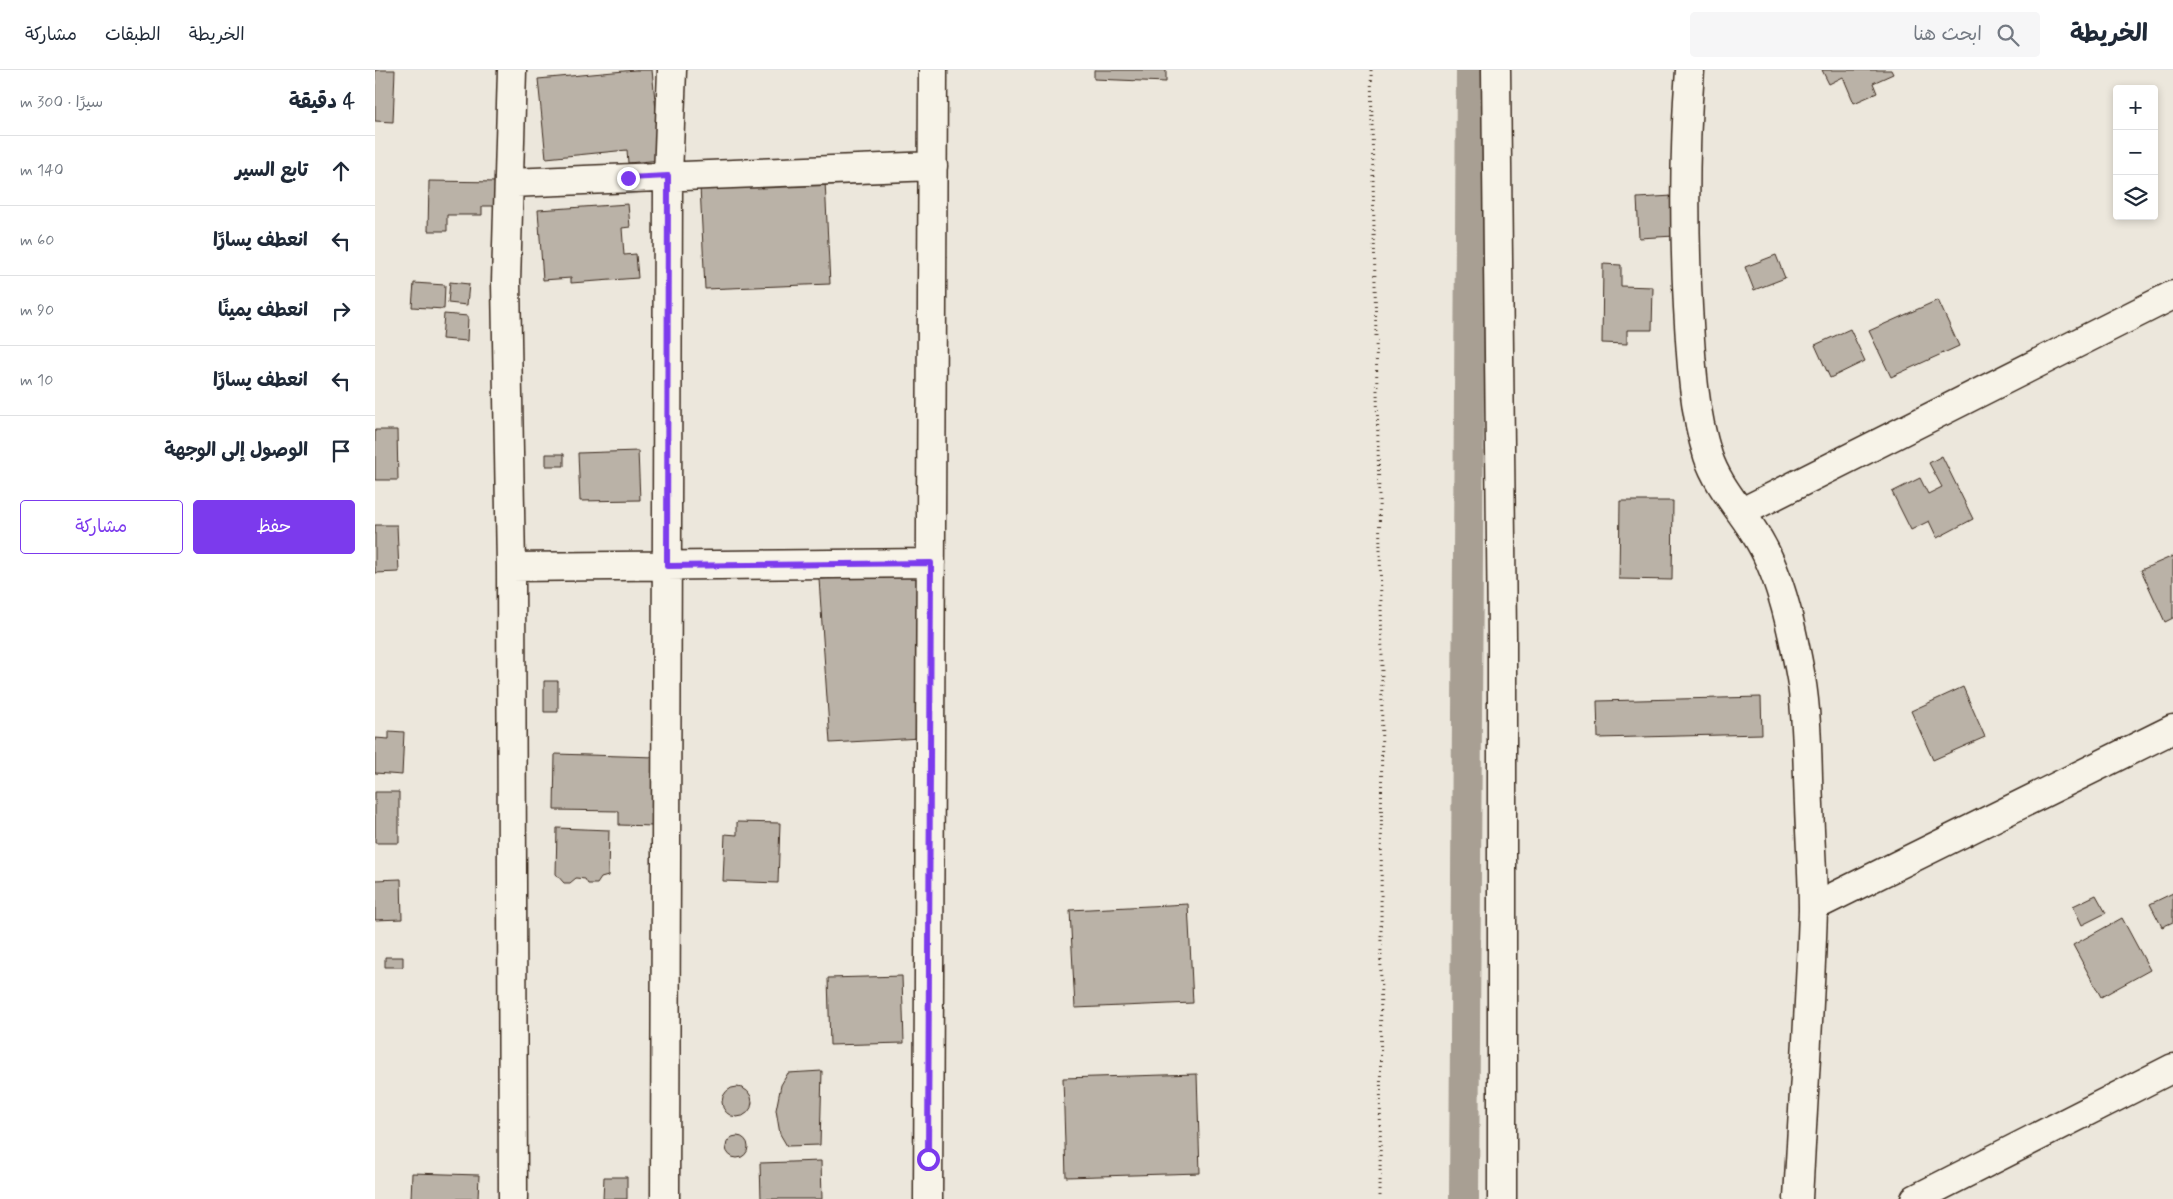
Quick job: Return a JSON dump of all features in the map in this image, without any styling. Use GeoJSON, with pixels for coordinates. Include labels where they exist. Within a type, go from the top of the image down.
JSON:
{"type":"FeatureCollection","features":[{"type":"Feature","properties":{"kind":"street"},"geometry":{"type":"LineString","coordinates":[[512,70],[506,282],[511,567],[513,1199]]}},
{"type":"Feature","properties":{"kind":"street"},"geometry":{"type":"LineString","coordinates":[[665,1199],[668,176],[672,70]]}},
{"type":"Feature","properties":{"kind":"street"},"geometry":{"type":"LineString","coordinates":[[928,1199],[933,70]]}},
{"type":"Feature","properties":{"kind":"street"},"geometry":{"type":"LineString","coordinates":[[1496,70],[1502,636],[1502,1199]]}},
{"type":"Feature","properties":{"kind":"street"},"geometry":{"type":"LineString","coordinates":[[1692,71],[1685,204],[1689,326],[1695,401],[1700,431],[1709,461],[1723,488],[1742,512],[1761,543],[1776,576],[1795,646],[1802,682],[1813,907],[1798,1199]]}},
{"type":"Feature","properties":{"kind":"street"},"geometry":{"type":"LineString","coordinates":[[510,183],[933,166]]}},
{"type":"Feature","properties":{"kind":"street"},"geometry":{"type":"LineString","coordinates":[[1742,512],[2173,295]]}},
{"type":"Feature","properties":{"kind":"street"},"geometry":{"type":"LineString","coordinates":[[511,567],[931,563]]}},
{"type":"Feature","properties":{"kind":"street"},"geometry":{"type":"LineString","coordinates":[[1813,907],[2173,729]]}},
{"type":"Feature","properties":{"kind":"street"},"geometry":{"type":"LineString","coordinates":[[1915,1199],[2173,1068]]}},
{"type":"Feature","properties":{"kind":"path"},"geometry":{"type":"LineString","coordinates":[[1371,70],[1382,657],[1380,1199]]}},
{"type":"Feature","properties":{"kind":"building"},"geometry":{"type":"Polygon","coordinates":[[[375,70],[395,70],[393,122],[375,121],[375,70]]]}},
{"type":"Feature","properties":{"kind":"building"},"geometry":{"type":"Polygon","coordinates":[[[652,70],[661,160],[628,163],[627,150],[546,158],[538,79],[652,70]]]}},
{"type":"Feature","properties":{"kind":"building"},"geometry":{"type":"Polygon","coordinates":[[[1094,70],[1166,70],[1166,82],[1094,79],[1094,70]]]}},
{"type":"Feature","properties":{"kind":"building"},"geometry":{"type":"Polygon","coordinates":[[[1822,70],[1891,70],[1893,74],[1873,83],[1877,93],[1854,103],[1843,77],[1829,84],[1822,70]]]}},
{"type":"Feature","properties":{"kind":"building"},"geometry":{"type":"Polygon","coordinates":[[[429,181],[500,182],[499,206],[482,206],[482,215],[447,215],[447,231],[428,231],[429,181]]]}},
{"type":"Feature","properties":{"kind":"building"},"geometry":{"type":"Polygon","coordinates":[[[825,181],[830,284],[705,289],[700,186],[825,181]]]}},
{"type":"Feature","properties":{"kind":"building"},"geometry":{"type":"Polygon","coordinates":[[[1673,196],[1675,236],[1639,238],[1637,198],[1673,196]]]}},
{"type":"Feature","properties":{"kind":"building"},"geometry":{"type":"Polygon","coordinates":[[[628,204],[630,227],[622,228],[624,255],[636,254],[638,278],[571,283],[571,278],[543,280],[538,210],[628,204]]]}},
{"type":"Feature","properties":{"kind":"building"},"geometry":{"type":"Polygon","coordinates":[[[1776,255],[1785,278],[1754,290],[1745,267],[1776,255]]]}},
{"type":"Feature","properties":{"kind":"building"},"geometry":{"type":"Polygon","coordinates":[[[1603,264],[1621,265],[1621,286],[1653,287],[1652,330],[1627,330],[1627,344],[1602,343],[1603,264]]]}},
{"type":"Feature","properties":{"kind":"building"},"geometry":{"type":"Polygon","coordinates":[[[450,282],[469,284],[467,305],[448,303],[450,282]]]}},
{"type":"Feature","properties":{"kind":"building"},"geometry":{"type":"Polygon","coordinates":[[[414,283],[445,285],[444,309],[412,307],[414,283]]]}},
{"type":"Feature","properties":{"kind":"building"},"geometry":{"type":"Polygon","coordinates":[[[1938,300],[1959,346],[1891,377],[1869,331],[1938,300]]]}},
{"type":"Feature","properties":{"kind":"building"},"geometry":{"type":"Polygon","coordinates":[[[444,314],[468,316],[467,341],[442,339],[444,314]]]}},
{"type":"Feature","properties":{"kind":"building"},"geometry":{"type":"Polygon","coordinates":[[[1850,329],[1865,361],[1830,378],[1815,345],[1850,329]]]}},
{"type":"Feature","properties":{"kind":"building"},"geometry":{"type":"Polygon","coordinates":[[[375,430],[397,430],[398,480],[375,480],[375,430]]]}},
{"type":"Feature","properties":{"kind":"building"},"geometry":{"type":"Polygon","coordinates":[[[638,451],[640,500],[580,501],[578,453],[638,451]]]}},
{"type":"Feature","properties":{"kind":"building"},"geometry":{"type":"Polygon","coordinates":[[[546,454],[564,454],[564,466],[546,466],[546,454]]]}},
{"type":"Feature","properties":{"kind":"building"},"geometry":{"type":"Polygon","coordinates":[[[1942,456],[1973,519],[1937,538],[1929,521],[1911,530],[1892,492],[1920,478],[1928,494],[1942,487],[1929,463],[1942,456]]]}},
{"type":"Feature","properties":{"kind":"building"},"geometry":{"type":"Polygon","coordinates":[[[1620,501],[1673,501],[1672,580],[1619,579],[1620,501]]]}},
{"type":"Feature","properties":{"kind":"building"},"geometry":{"type":"Polygon","coordinates":[[[375,525],[397,525],[399,572],[375,573],[375,525]]]}},
{"type":"Feature","properties":{"kind":"building"},"geometry":{"type":"Polygon","coordinates":[[[2173,556],[2173,618],[2165,622],[2141,570],[2173,556]]]}},
{"type":"Feature","properties":{"kind":"building"},"geometry":{"type":"Polygon","coordinates":[[[920,573],[921,738],[830,743],[819,579],[920,573]]]}},
{"type":"Feature","properties":{"kind":"building"},"geometry":{"type":"Polygon","coordinates":[[[544,681],[558,681],[558,712],[544,712],[544,681]]]}},
{"type":"Feature","properties":{"kind":"building"},"geometry":{"type":"Polygon","coordinates":[[[1963,687],[1985,737],[1933,760],[1911,711],[1963,687]]]}},
{"type":"Feature","properties":{"kind":"building"},"geometry":{"type":"Polygon","coordinates":[[[1761,697],[1762,734],[1598,738],[1597,701],[1761,697]]]}},
{"type":"Feature","properties":{"kind":"building"},"geometry":{"type":"Polygon","coordinates":[[[389,731],[404,732],[402,775],[375,773],[375,738],[389,739],[389,731]]]}},
{"type":"Feature","properties":{"kind":"building"},"geometry":{"type":"Polygon","coordinates":[[[555,754],[655,757],[653,826],[619,825],[619,811],[554,810],[555,754]]]}},
{"type":"Feature","properties":{"kind":"building"},"geometry":{"type":"Polygon","coordinates":[[[375,792],[399,792],[399,843],[375,843],[375,792]]]}},
{"type":"Feature","properties":{"kind":"building"},"geometry":{"type":"Polygon","coordinates":[[[737,822],[780,823],[778,883],[723,881],[725,834],[737,835],[737,822]]]}},
{"type":"Feature","properties":{"kind":"building"},"geometry":{"type":"Polygon","coordinates":[[[557,828],[609,830],[608,876],[601,878],[597,884],[588,884],[585,879],[576,878],[570,883],[564,883],[556,874],[557,828]]]}},
{"type":"Feature","properties":{"kind":"building"},"geometry":{"type":"Polygon","coordinates":[[[401,879],[402,919],[375,920],[375,880],[401,879]]]}},
{"type":"Feature","properties":{"kind":"building"},"geometry":{"type":"Polygon","coordinates":[[[2173,893],[2173,922],[2162,927],[2150,904],[2173,893]]]}},
{"type":"Feature","properties":{"kind":"building"},"geometry":{"type":"Polygon","coordinates":[[[2096,895],[2106,913],[2082,925],[2073,906],[2096,895]]]}},
{"type":"Feature","properties":{"kind":"building"},"geometry":{"type":"Polygon","coordinates":[[[1188,904],[1193,1003],[1075,1008],[1070,910],[1188,904]]]}},
{"type":"Feature","properties":{"kind":"building"},"geometry":{"type":"Polygon","coordinates":[[[2122,918],[2150,970],[2101,997],[2073,945],[2122,918]]]}},
{"type":"Feature","properties":{"kind":"building"},"geometry":{"type":"Polygon","coordinates":[[[385,957],[403,957],[403,967],[385,967],[385,957]]]}},
{"type":"Feature","properties":{"kind":"building"},"geometry":{"type":"Polygon","coordinates":[[[902,976],[904,1043],[830,1045],[828,978],[902,976]]]}},
{"type":"Feature","properties":{"kind":"building"},"geometry":{"type":"Polygon","coordinates":[[[822,1071],[820,1145],[787,1146],[780,1134],[776,1110],[781,1085],[788,1073],[822,1071]]]}},
{"type":"Feature","properties":{"kind":"building"},"geometry":{"type":"Polygon","coordinates":[[[1197,1074],[1200,1173],[1066,1177],[1063,1078],[1197,1074]]]}},
{"type":"Feature","properties":{"kind":"building"},"geometry":{"type":"Polygon","coordinates":[[[737,1087],[748,1091],[752,1102],[748,1113],[737,1117],[726,1113],[722,1102],[726,1091],[737,1087]]]}},
{"type":"Feature","properties":{"kind":"building"},"geometry":{"type":"Polygon","coordinates":[[[737,1136],[745,1139],[748,1147],[745,1155],[737,1158],[729,1155],[726,1147],[729,1139],[737,1136]]]}},
{"type":"Feature","properties":{"kind":"building"},"geometry":{"type":"Polygon","coordinates":[[[821,1161],[822,1199],[761,1199],[760,1163],[821,1161]]]}},
{"type":"Feature","properties":{"kind":"building"},"geometry":{"type":"Polygon","coordinates":[[[412,1173],[479,1175],[478,1199],[411,1199],[412,1173]]]}},
{"type":"Feature","properties":{"kind":"building"},"geometry":{"type":"Polygon","coordinates":[[[604,1177],[627,1177],[627,1199],[603,1199],[604,1177]]]}},
{"type":"Feature","properties":{"kind":"waterway"},"geometry":{"type":"LineString","coordinates":[[1464,1199],[1471,70]]}},
{"type":"Feature","properties":{"kind":"route"},"geometry":{"type":"LineString","coordinates":[[628,178],[668,176],[667,566],[931,563],[928,1159]]}}]}
